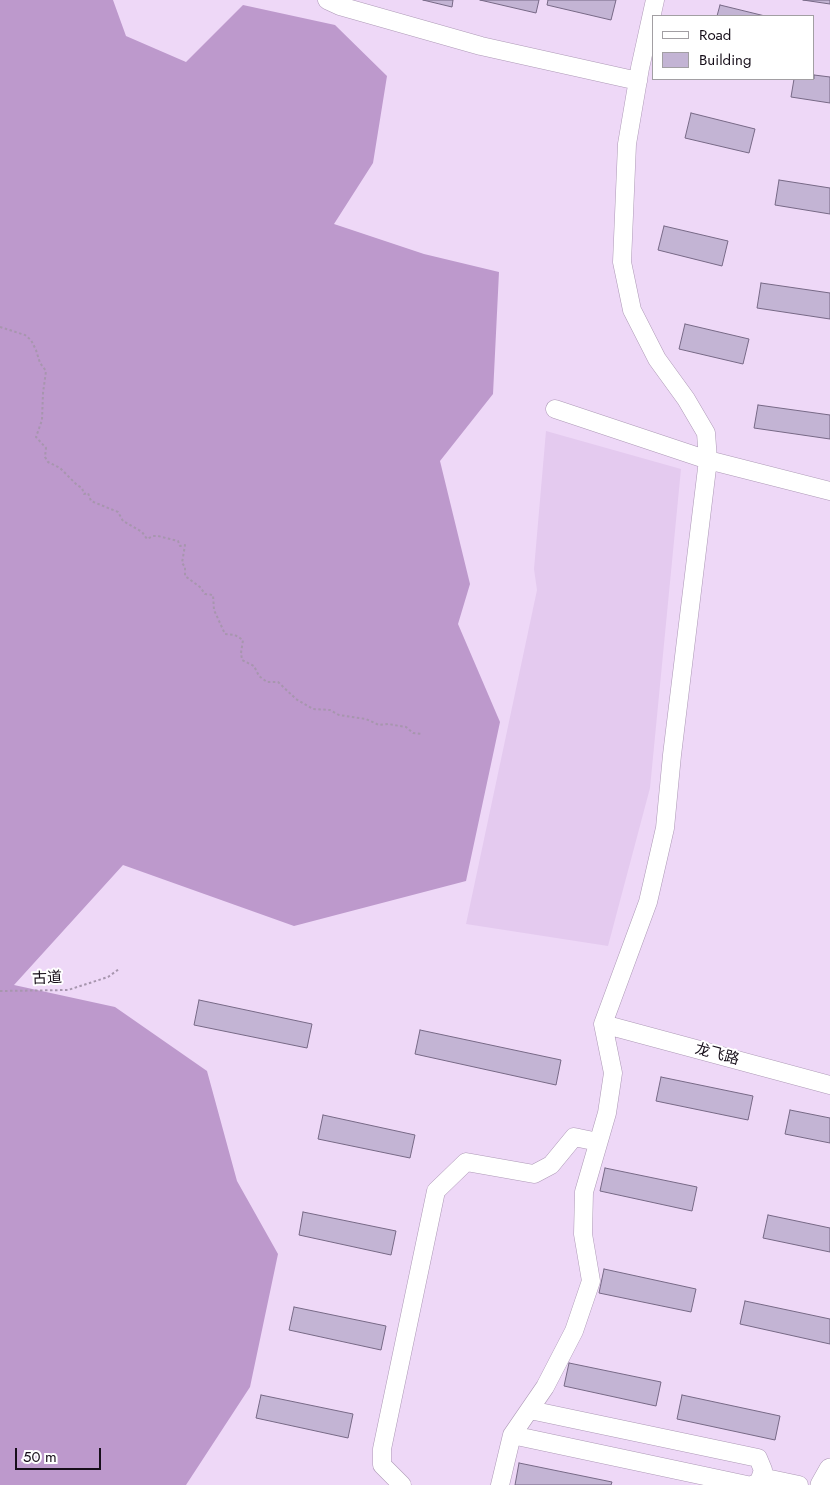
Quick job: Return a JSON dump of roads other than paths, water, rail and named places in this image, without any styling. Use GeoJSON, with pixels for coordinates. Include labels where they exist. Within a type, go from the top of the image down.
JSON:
{"type":"FeatureCollection","features":[{"type":"Feature","properties":{"kind":"main road"},"geometry":{"type":"LineString","coordinates":[[821,1485],[830,1469]]}},
{"type":"Feature","properties":{"kind":"street"},"geometry":{"type":"LineString","coordinates":[[326,0],[340,6],[481,46],[638,81]]}},
{"type":"Feature","properties":{"kind":"street"},"geometry":{"type":"LineString","coordinates":[[500,1485],[512,1435],[546,1387],[574,1331],[591,1281],[583,1234],[584,1192],[607,1113],[613,1073],[603,1024],[648,902],[665,828],[673,745],[708,460],[706,433],[686,399],[657,359],[632,310],[622,262],[627,144],[655,0]]}},
{"type":"Feature","properties":{"kind":"street"},"geometry":{"type":"LineString","coordinates":[[555,409],[708,460],[830,491]]}},
{"type":"Feature","properties":{"kind":"street","name":"龙飞路"},"geometry":{"type":"LineString","coordinates":[[603,1024],[830,1085]]}},
{"type":"Feature","properties":{"kind":"street"},"geometry":{"type":"LineString","coordinates":[[402,1485],[382,1465],[382,1449],[436,1190],[466,1162],[534,1174],[551,1165],[574,1137],[598,1142]]}},
{"type":"Feature","properties":{"kind":"street"},"geometry":{"type":"LineString","coordinates":[[530,1410],[758,1458],[763,1470],[753,1482]]}},
{"type":"Feature","properties":{"kind":"street"},"geometry":{"type":"LineString","coordinates":[[512,1435],[753,1482],[798,1485]]}}]}
